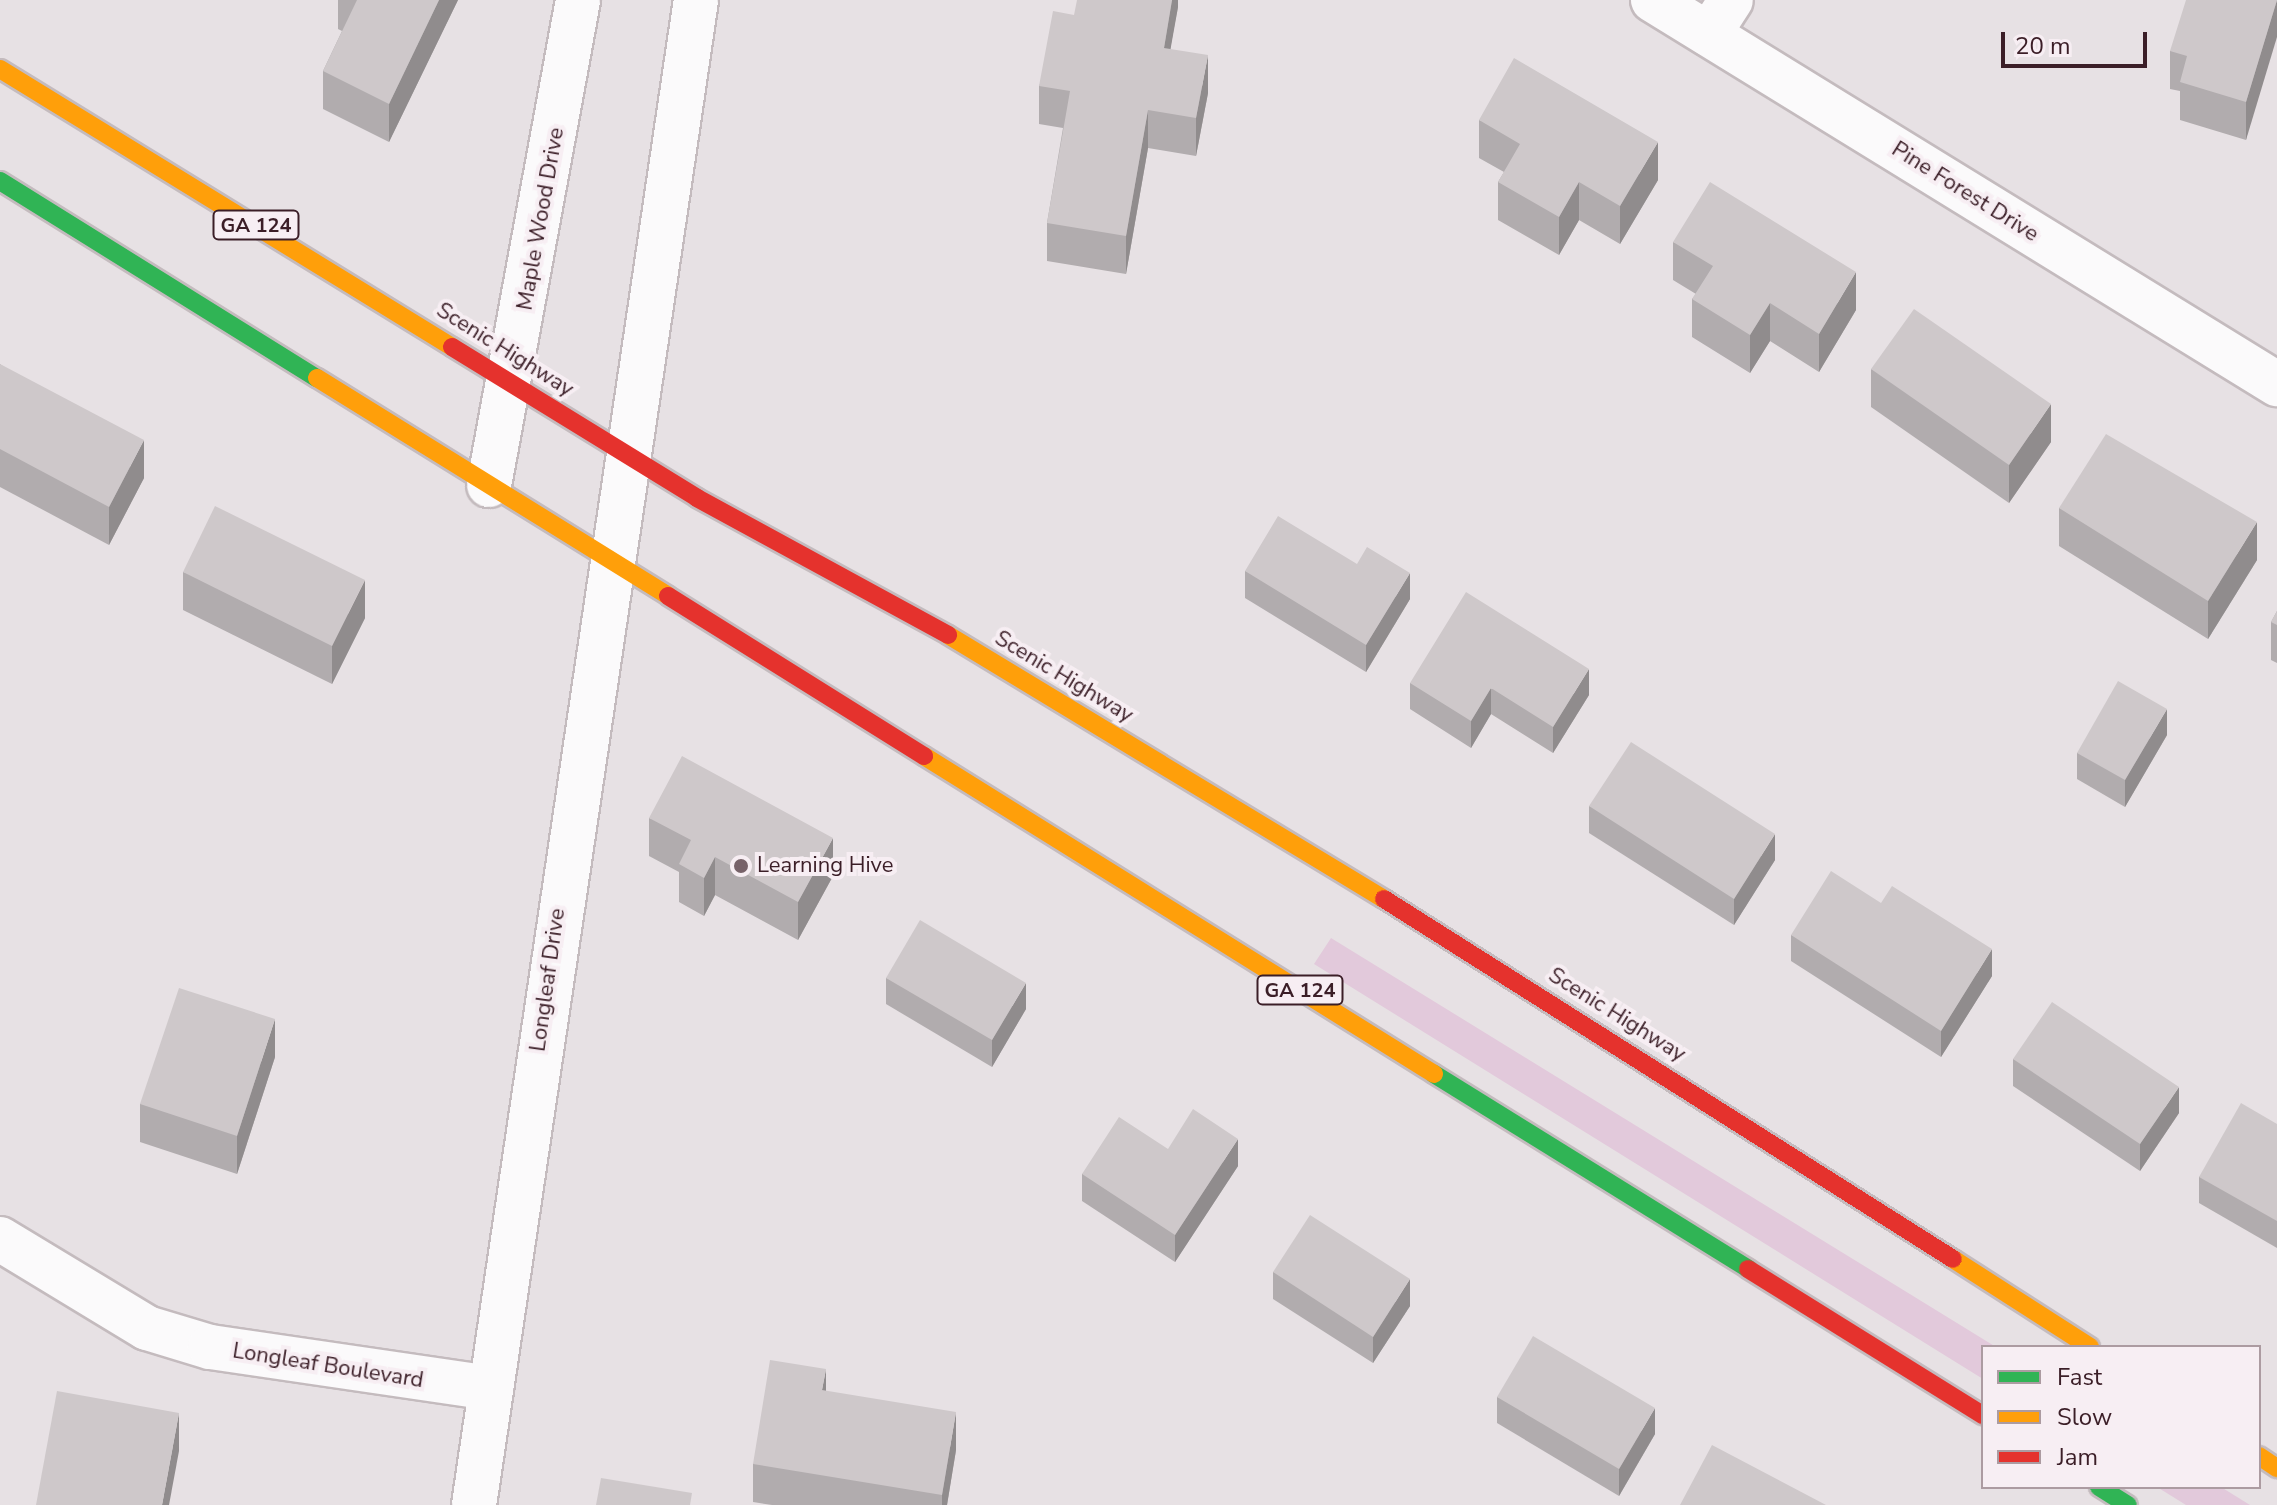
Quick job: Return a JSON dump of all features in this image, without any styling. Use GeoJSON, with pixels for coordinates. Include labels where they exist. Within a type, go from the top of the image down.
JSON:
{"type":"FeatureCollection","features":[{"type":"Feature","properties":{"kind":"highway","name":"Scenic Highway"},"geometry":{"type":"LineString","coordinates":[[0,69],[630,456],[948,635],[1565,1009],[2087,1345]]}},
{"type":"Feature","properties":{"kind":"highway","name":"GA 124"},"geometry":{"type":"LineString","coordinates":[[0,181],[1981,1414]]}},
{"type":"Feature","properties":{"kind":"highway"},"geometry":{"type":"LineString","coordinates":[[2102,1489],[2128,1505]]}},
{"type":"Feature","properties":{"kind":"street","name":"Maple Wood Drive"},"geometry":{"type":"LineString","coordinates":[[489,485],[511,382],[578,0]]}},
{"type":"Feature","properties":{"kind":"street"},"geometry":{"type":"LineString","coordinates":[[630,456],[696,0]]}},
{"type":"Feature","properties":{"kind":"street","name":"Pine Forest Drive"},"geometry":{"type":"LineString","coordinates":[[1653,0],[1720,17],[2277,384]]}},
{"type":"Feature","properties":{"kind":"street","name":"Longleaf Drive"},"geometry":{"type":"LineString","coordinates":[[474,1505],[561,888],[617,565],[630,456]]}},
{"type":"Feature","properties":{"kind":"street","name":"Longleaf Boulevard"},"geometry":{"type":"LineString","coordinates":[[0,1239],[147,1328],[210,1347],[491,1388]]}},
{"type":"Feature","properties":{"kind":"shaded area"},"geometry":{"type":"Polygon","coordinates":[[[1331,938],[1993,1345],[1981,1345],[1981,1378],[1314,964],[1331,938]]]}},
{"type":"Feature","properties":{"kind":"shaded area"},"geometry":{"type":"Polygon","coordinates":[[[2160,1489],[2224,1489],[2250,1505],[2186,1505],[2160,1489]]]}},
{"type":"Feature","properties":{"kind":"building"},"geometry":{"type":"Polygon","coordinates":[[[357,0],[439,0],[389,104],[323,71],[357,0]]]}},
{"type":"Feature","properties":{"kind":"building"},"geometry":{"type":"Polygon","coordinates":[[[1077,0],[1172,0],[1164,48],[1208,55],[1196,118],[1148,110],[1126,236],[1047,223],[1070,91],[1039,86],[1053,11],[1074,15],[1077,0]]]}},
{"type":"Feature","properties":{"kind":"building"},"geometry":{"type":"Polygon","coordinates":[[[2186,0],[2277,0],[2246,102],[2180,82],[2187,56],[2170,51],[2186,0]]]}},
{"type":"Feature","properties":{"kind":"building"},"geometry":{"type":"Polygon","coordinates":[[[1514,58],[1658,142],[1620,206],[1579,182],[1559,217],[1498,182],[1520,144],[1479,120],[1514,58]]]}},
{"type":"Feature","properties":{"kind":"building"},"geometry":{"type":"Polygon","coordinates":[[[1710,182],[1856,272],[1819,334],[1770,303],[1750,335],[1692,299],[1713,266],[1673,242],[1710,182]]]}},
{"type":"Feature","properties":{"kind":"building"},"geometry":{"type":"Polygon","coordinates":[[[1914,309],[2051,404],[2009,465],[1871,369],[1914,309]]]}},
{"type":"Feature","properties":{"kind":"building"},"geometry":{"type":"Polygon","coordinates":[[[0,364],[144,440],[109,507],[0,449],[0,364]]]}},
{"type":"Feature","properties":{"kind":"building"},"geometry":{"type":"Polygon","coordinates":[[[2106,434],[2257,522],[2208,601],[2059,508],[2106,434]]]}},
{"type":"Feature","properties":{"kind":"building"},"geometry":{"type":"Polygon","coordinates":[[[215,506],[365,580],[332,646],[183,572],[215,506]]]}},
{"type":"Feature","properties":{"kind":"building"},"geometry":{"type":"Polygon","coordinates":[[[1278,516],[1357,564],[1367,547],[1410,573],[1366,645],[1245,571],[1278,516]]]}},
{"type":"Feature","properties":{"kind":"building"},"geometry":{"type":"Polygon","coordinates":[[[1466,592],[1589,669],[1553,727],[1491,688],[1471,721],[1410,683],[1466,592]]]}},
{"type":"Feature","properties":{"kind":"building"},"geometry":{"type":"Polygon","coordinates":[[[2277,611],[2277,625],[2271,622],[2277,611]]]}},
{"type":"Feature","properties":{"kind":"building"},"geometry":{"type":"Polygon","coordinates":[[[2118,681],[2167,709],[2125,780],[2077,753],[2118,681]]]}},
{"type":"Feature","properties":{"kind":"building"},"geometry":{"type":"Polygon","coordinates":[[[1631,742],[1775,834],[1734,899],[1589,806],[1631,742]]]}},
{"type":"Feature","properties":{"kind":"building"},"geometry":{"type":"Polygon","coordinates":[[[682,756],[833,838],[798,902],[715,857],[704,878],[679,864],[691,840],[649,818],[682,756]]]}},
{"type":"Feature","properties":{"kind":"building"},"geometry":{"type":"Polygon","coordinates":[[[1831,871],[1881,903],[1892,886],[1992,949],[1941,1031],[1791,935],[1831,871]]]}},
{"type":"Feature","properties":{"kind":"building"},"geometry":{"type":"Polygon","coordinates":[[[920,920],[1026,983],[992,1040],[886,978],[920,920]]]}},
{"type":"Feature","properties":{"kind":"building"},"geometry":{"type":"Polygon","coordinates":[[[179,988],[275,1019],[237,1136],[140,1104],[179,988]]]}},
{"type":"Feature","properties":{"kind":"building"},"geometry":{"type":"Polygon","coordinates":[[[2052,1002],[2179,1087],[2140,1144],[2013,1059],[2052,1002]]]}},
{"type":"Feature","properties":{"kind":"building"},"geometry":{"type":"Polygon","coordinates":[[[2241,1103],[2277,1124],[2277,1221],[2199,1177],[2241,1103]]]}},
{"type":"Feature","properties":{"kind":"building"},"geometry":{"type":"Polygon","coordinates":[[[1193,1109],[1238,1139],[1175,1235],[1082,1174],[1119,1117],[1168,1149],[1193,1109]]]}},
{"type":"Feature","properties":{"kind":"building"},"geometry":{"type":"Polygon","coordinates":[[[1310,1215],[1410,1279],[1373,1337],[1273,1272],[1310,1215]]]}},
{"type":"Feature","properties":{"kind":"building"},"geometry":{"type":"Polygon","coordinates":[[[1533,1336],[1655,1408],[1619,1469],[1497,1397],[1533,1336]]]}},
{"type":"Feature","properties":{"kind":"building"},"geometry":{"type":"Polygon","coordinates":[[[770,1360],[826,1369],[822,1390],[956,1412],[942,1495],[753,1464],[770,1360]]]}},
{"type":"Feature","properties":{"kind":"building"},"geometry":{"type":"Polygon","coordinates":[[[57,1391],[179,1413],[162,1505],[36,1505],[57,1391]]]}},
{"type":"Feature","properties":{"kind":"building"},"geometry":{"type":"Polygon","coordinates":[[[1712,1445],[1826,1505],[1680,1505],[1712,1445]]]}},
{"type":"Feature","properties":{"kind":"building"},"geometry":{"type":"Polygon","coordinates":[[[601,1478],[692,1493],[690,1505],[596,1505],[601,1478]]]}},
{"type":"Feature","properties":{"kind":"traffic: fast"},"geometry":{"type":"LineString","coordinates":[[0,181],[317,378]]}},
{"type":"Feature","properties":{"kind":"traffic: fast"},"geometry":{"type":"LineString","coordinates":[[1434,1074],[1748,1269]]}},
{"type":"Feature","properties":{"kind":"traffic: fast"},"geometry":{"type":"LineString","coordinates":[[2102,1489],[2128,1505]]}},
{"type":"Feature","properties":{"kind":"traffic: slow"},"geometry":{"type":"LineString","coordinates":[[0,69],[452,347]]}},
{"type":"Feature","properties":{"kind":"traffic: slow"},"geometry":{"type":"LineString","coordinates":[[317,378],[668,596]]}},
{"type":"Feature","properties":{"kind":"traffic: slow"},"geometry":{"type":"LineString","coordinates":[[948,635],[1384,899]]}},
{"type":"Feature","properties":{"kind":"traffic: slow"},"geometry":{"type":"LineString","coordinates":[[924,756],[1434,1074]]}},
{"type":"Feature","properties":{"kind":"traffic: slow"},"geometry":{"type":"LineString","coordinates":[[1953,1259],[2087,1345]]}},
{"type":"Feature","properties":{"kind":"traffic: slow"},"geometry":{"type":"LineString","coordinates":[[2261,1457],[2277,1468]]}},
{"type":"Feature","properties":{"kind":"traffic: jam"},"geometry":{"type":"LineString","coordinates":[[452,347],[697,498],[948,635]]}},
{"type":"Feature","properties":{"kind":"traffic: jam"},"geometry":{"type":"LineString","coordinates":[[668,596],[924,756]]}},
{"type":"Feature","properties":{"kind":"traffic: jam"},"geometry":{"type":"LineString","coordinates":[[1384,899],[1953,1259]]}},
{"type":"Feature","properties":{"kind":"traffic: jam"},"geometry":{"type":"LineString","coordinates":[[1748,1269],[1981,1414]]}},
{"type":"Feature","properties":{"kind":"place","name":"Learning Hive"},"geometry":{"type":"Point","coordinates":[741,866]}}]}
